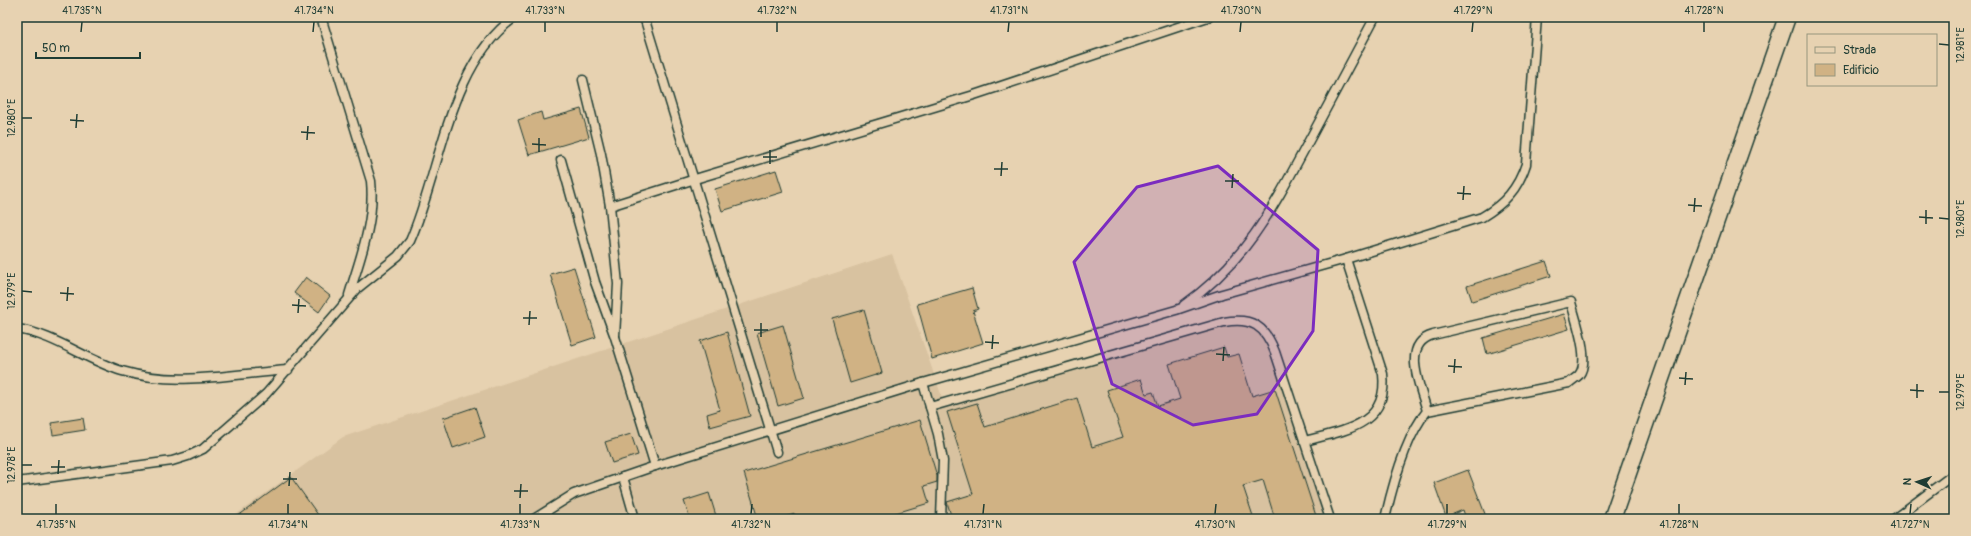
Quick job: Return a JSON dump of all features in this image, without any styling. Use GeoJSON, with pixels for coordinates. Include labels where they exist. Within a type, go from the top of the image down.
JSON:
{"type":"FeatureCollection","features":[{"type":"Feature","properties":{"kind":"street"},"geometry":{"type":"LineString","coordinates":[[1612,519],[1787,17]]}},
{"type":"Feature","properties":{"kind":"lane"},"geometry":{"type":"LineString","coordinates":[[321,17],[372,182],[373,205],[370,221],[349,298]]}},
{"type":"Feature","properties":{"kind":"lane"},"geometry":{"type":"LineString","coordinates":[[17,482],[150,464],[188,456],[203,449],[262,398],[288,370],[349,298],[366,280],[398,256],[410,241],[450,118],[462,89],[488,45],[500,30],[515,17]]}},
{"type":"Feature","properties":{"kind":"lane"},"geometry":{"type":"LineString","coordinates":[[644,17],[777,452]]}},
{"type":"Feature","properties":{"kind":"lane"},"geometry":{"type":"LineString","coordinates":[[610,206],[694,179],[974,95],[1208,17]]}},
{"type":"Feature","properties":{"kind":"lane"},"geometry":{"type":"LineString","coordinates":[[1176,310],[1200,294],[1218,277],[1264,224],[1375,17]]}},
{"type":"Feature","properties":{"kind":"lane"},"geometry":{"type":"LineString","coordinates":[[534,519],[569,497],[655,466],[771,429],[923,383],[1176,310],[1222,294],[1346,259],[1482,217],[1499,206],[1512,193],[1522,176],[1528,157],[1538,17]]}},
{"type":"Feature","properties":{"kind":"lane"},"geometry":{"type":"LineString","coordinates":[[583,80],[603,159],[610,206],[618,284],[618,314],[615,337]]}},
{"type":"Feature","properties":{"kind":"lane"},"geometry":{"type":"LineString","coordinates":[[561,160],[591,269],[615,337],[655,466]]}},
{"type":"Feature","properties":{"kind":"lane"},"geometry":{"type":"LineString","coordinates":[[1304,441],[1347,430],[1361,424],[1372,415],[1382,398],[1382,374],[1346,259]]}},
{"type":"Feature","properties":{"kind":"lane"},"geometry":{"type":"LineString","coordinates":[[1385,519],[1393,488],[1412,436],[1420,420],[1427,412],[1569,383],[1579,375],[1583,360],[1582,343],[1571,302],[1433,334],[1421,340],[1415,348],[1415,365],[1427,412]]}},
{"type":"Feature","properties":{"kind":"lane"},"geometry":{"type":"LineString","coordinates":[[930,407],[1224,322],[1241,320],[1254,324],[1260,328],[1272,343],[1330,519]]}},
{"type":"Feature","properties":{"kind":"lane"},"geometry":{"type":"LineString","coordinates":[[17,329],[50,339],[107,366],[150,378],[181,379],[288,370]]}},
{"type":"Feature","properties":{"kind":"lane"},"geometry":{"type":"LineString","coordinates":[[923,383],[938,434],[943,461],[941,519]]}},
{"type":"Feature","properties":{"kind":"lane"},"geometry":{"type":"LineString","coordinates":[[1894,519],[1954,474]]}},
{"type":"Feature","properties":{"kind":"lane"},"geometry":{"type":"LineString","coordinates":[[623,477],[635,519]]}},
{"type":"Feature","properties":{"kind":"highlighted area"},"geometry":{"type":"Polygon","coordinates":[[[1218,166],[1318,250],[1313,331],[1257,414],[1193,425],[1112,384],[1074,262],[1137,187],[1218,166]]]}},
{"type":"Feature","properties":{"kind":"shaded area"},"geometry":{"type":"Polygon","coordinates":[[[892,254],[944,403],[1241,320],[1268,336],[1330,519],[230,519],[343,437],[892,254]]]}},
{"type":"Feature","properties":{"kind":"building"},"geometry":{"type":"Polygon","coordinates":[[[581,109],[589,137],[529,155],[518,120],[541,112],[543,120],[581,109]]]}},
{"type":"Feature","properties":{"kind":"building"},"geometry":{"type":"Polygon","coordinates":[[[776,170],[783,192],[722,211],[715,189],[776,170]]]}},
{"type":"Feature","properties":{"kind":"building"},"geometry":{"type":"Polygon","coordinates":[[[1546,261],[1551,276],[1472,301],[1467,286],[1546,261]]]}},
{"type":"Feature","properties":{"kind":"building"},"geometry":{"type":"Polygon","coordinates":[[[574,267],[596,337],[572,345],[550,274],[574,267]]]}},
{"type":"Feature","properties":{"kind":"building"},"geometry":{"type":"Polygon","coordinates":[[[306,277],[330,296],[319,312],[294,293],[306,277]]]}},
{"type":"Feature","properties":{"kind":"building"},"geometry":{"type":"Polygon","coordinates":[[[972,288],[978,309],[973,311],[983,343],[932,359],[917,304],[972,288]]]}},
{"type":"Feature","properties":{"kind":"building"},"geometry":{"type":"Polygon","coordinates":[[[864,310],[882,373],[850,383],[832,319],[864,310]]]}},
{"type":"Feature","properties":{"kind":"building"},"geometry":{"type":"Polygon","coordinates":[[[1564,314],[1569,329],[1487,354],[1483,338],[1564,314]]]}},
{"type":"Feature","properties":{"kind":"building"},"geometry":{"type":"Polygon","coordinates":[[[783,325],[804,398],[778,406],[757,333],[783,325]]]}},
{"type":"Feature","properties":{"kind":"building"},"geometry":{"type":"Polygon","coordinates":[[[727,332],[750,416],[710,427],[707,414],[720,410],[700,341],[727,332]]]}},
{"type":"Feature","properties":{"kind":"building"},"geometry":{"type":"Polygon","coordinates":[[[1224,347],[1227,357],[1239,354],[1252,396],[1275,389],[1317,519],[1275,519],[1263,480],[1243,486],[1254,519],[952,519],[947,502],[973,494],[947,412],[977,403],[985,427],[1077,398],[1092,447],[1123,437],[1107,390],[1141,379],[1146,394],[1153,392],[1158,406],[1180,399],[1169,364],[1224,347]]]}},
{"type":"Feature","properties":{"kind":"building"},"geometry":{"type":"Polygon","coordinates":[[[475,407],[485,437],[453,448],[443,418],[475,407]]]}},
{"type":"Feature","properties":{"kind":"building"},"geometry":{"type":"Polygon","coordinates":[[[83,418],[85,430],[53,435],[51,423],[83,418]]]}},
{"type":"Feature","properties":{"kind":"building"},"geometry":{"type":"Polygon","coordinates":[[[920,420],[937,476],[937,482],[924,486],[929,503],[876,519],[797,519],[795,514],[777,519],[758,519],[744,473],[920,420]]]}},
{"type":"Feature","properties":{"kind":"building"},"geometry":{"type":"Polygon","coordinates":[[[631,434],[638,455],[612,463],[605,442],[631,434]]]}},
{"type":"Feature","properties":{"kind":"building"},"geometry":{"type":"Polygon","coordinates":[[[1468,470],[1487,519],[1466,519],[1463,510],[1446,517],[1434,483],[1468,470]]]}},
{"type":"Feature","properties":{"kind":"building"},"geometry":{"type":"Polygon","coordinates":[[[291,477],[321,519],[234,519],[291,477]]]}},
{"type":"Feature","properties":{"kind":"building"},"geometry":{"type":"Polygon","coordinates":[[[709,493],[717,519],[690,519],[684,501],[709,493]]]}}]}
